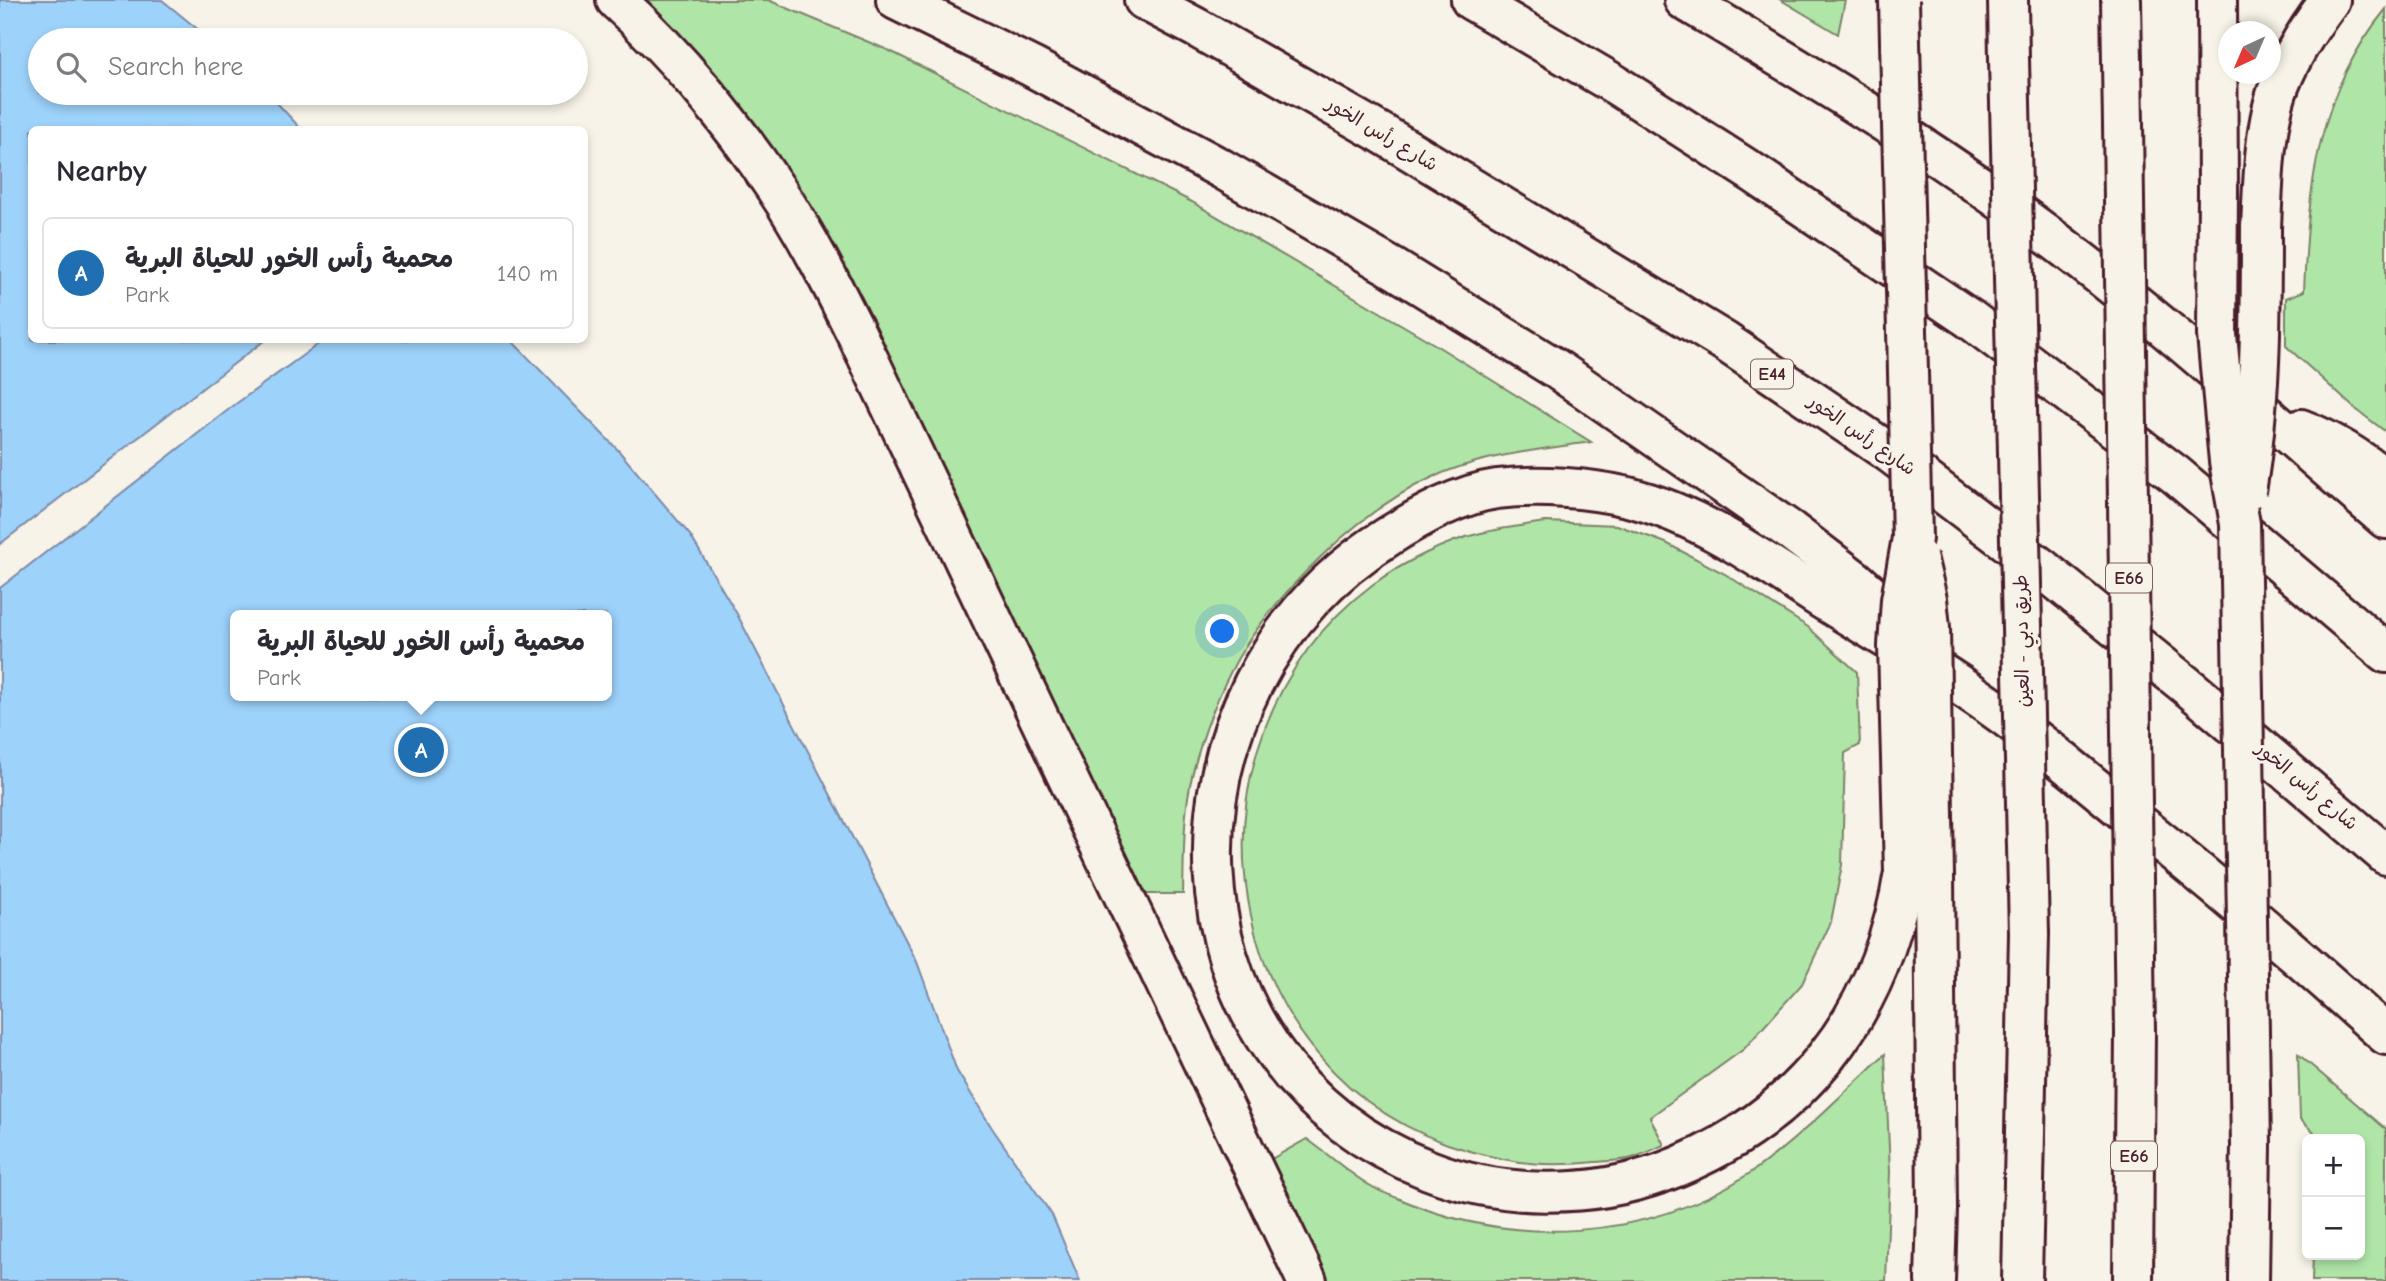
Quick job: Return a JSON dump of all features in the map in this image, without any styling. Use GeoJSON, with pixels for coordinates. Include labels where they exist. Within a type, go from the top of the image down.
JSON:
{"type":"FeatureCollection","features":[{"type":"Feature","properties":{"kind":"highway"},"geometry":{"type":"LineString","coordinates":[[616,0],[685,72],[732,128],[776,188],[818,258],[1307,1281]]}},
{"type":"Feature","properties":{"kind":"highway"},"geometry":{"type":"LineString","coordinates":[[895,0],[1032,67],[1223,169],[1393,268],[1555,368],[1791,531],[1854,579],[1916,633],[1972,693]]}},
{"type":"Feature","properties":{"kind":"highway","name":"شارع رأس الخور"},"geometry":{"type":"LineString","coordinates":[[1144,0],[1393,139],[1724,341],[1890,453],[2043,569],[2182,681],[2386,855]]}},
{"type":"Feature","properties":{"kind":"highway"},"geometry":{"type":"LineString","coordinates":[[1471,0],[1616,85],[1970,318],[2176,475],[2386,653]]}},
{"type":"Feature","properties":{"kind":"highway"},"geometry":{"type":"LineString","coordinates":[[1684,0],[1712,10],[2015,211],[2155,319],[2386,519]]}},
{"type":"Feature","properties":{"kind":"highway"},"geometry":{"type":"LineString","coordinates":[[1899,0],[1912,538],[1901,600],[1898,646],[1919,874],[1937,1209],[1935,1281]]}},
{"type":"Feature","properties":{"kind":"highway","name":"طريق دبي - العين"},"geometry":{"type":"LineString","coordinates":[[2008,0],[2029,934],[2022,1281]]}},
{"type":"Feature","properties":{"kind":"highway","name":"E66"},"geometry":{"type":"LineString","coordinates":[[2121,0],[2135,1032],[2133,1281]]}},
{"type":"Feature","properties":{"kind":"highway"},"geometry":{"type":"LineString","coordinates":[[2217,0],[2217,335],[2221,398],[2240,524],[2250,1145],[2249,1281]]}},
{"type":"Feature","properties":{"kind":"highway"},"geometry":{"type":"LineString","coordinates":[[2240,524],[2257,406],[2261,347],[2260,228],[2268,135],[2280,85],[2300,45],[2330,0]]}},
{"type":"Feature","properties":{"kind":"highway"},"geometry":{"type":"LineString","coordinates":[[2275,424],[2302,429],[2326,439],[2350,452],[2386,479]]}},
{"type":"Feature","properties":{"kind":"highway"},"geometry":{"type":"LineString","coordinates":[[1919,874],[1897,913],[1880,965],[1857,1013],[1827,1057],[1791,1096],[1750,1129],[1704,1155],[1655,1175],[1603,1187],[1550,1191],[1497,1188],[1445,1176],[1405,1161],[1331,1115],[1271,1048],[1249,1008],[1232,968],[1221,926],[1212,842],[1224,756],[1256,674],[1307,603],[1338,572],[1376,544],[1413,522],[1494,489],[1588,489],[1632,498],[1675,513],[1726,538],[1972,693],[2070,767],[2164,844],[2258,922],[2386,1035]]}},
{"type":"Feature","properties":{"kind":"green space"},"geometry":{"type":"Polygon","coordinates":[[[632,0],[768,0],[890,51],[1192,202],[1426,339],[1591,442],[1489,459],[1450,470],[1404,492],[1322,555],[1255,632],[1238,658],[1218,700],[1201,743],[1187,802],[1183,894],[1141,894],[855,306],[632,0]]]}},
{"type":"Feature","properties":{"kind":"green space"},"geometry":{"type":"Polygon","coordinates":[[[1781,0],[1845,0],[1838,34],[1781,0]]]}},
{"type":"Feature","properties":{"kind":"green space"},"geometry":{"type":"Polygon","coordinates":[[[2386,9],[2386,432],[2353,407],[2286,346],[2286,298],[2304,291],[2314,177],[2331,108],[2344,74],[2386,9]]]}},
{"type":"Feature","properties":{"kind":"green space"},"geometry":{"type":"Polygon","coordinates":[[[1546,522],[1617,525],[1666,543],[1725,574],[1808,627],[1857,672],[1860,745],[1845,753],[1842,865],[1831,922],[1802,984],[1744,1049],[1650,1117],[1664,1145],[1642,1155],[1615,1161],[1562,1164],[1502,1159],[1470,1151],[1384,1113],[1318,1055],[1273,982],[1248,900],[1245,814],[1265,729],[1307,651],[1372,585],[1410,561],[1453,541],[1489,531],[1546,522]]]}},
{"type":"Feature","properties":{"kind":"green space"},"geometry":{"type":"Polygon","coordinates":[[[1885,1054],[1890,1172],[1886,1281],[1321,1281],[1268,1161],[1307,1139],[1374,1188],[1443,1215],[1487,1225],[1533,1230],[1578,1230],[1624,1224],[1668,1213],[1710,1196],[1750,1173],[1802,1132],[1885,1054]]]}},
{"type":"Feature","properties":{"kind":"green space"},"geometry":{"type":"Polygon","coordinates":[[[2298,1054],[2386,1129],[2386,1281],[2312,1281],[2313,1260],[2365,1260],[2365,1134],[2315,1134],[2300,1119],[2298,1054]]]}},
{"type":"Feature","properties":{"kind":"water"},"geometry":{"type":"Polygon","coordinates":[[[0,0],[162,0],[196,28],[28,28],[28,105],[279,105],[298,126],[28,126],[28,343],[261,343],[0,544],[0,0]]]}},
{"type":"Feature","properties":{"kind":"water"},"geometry":{"type":"Polygon","coordinates":[[[320,343],[514,343],[618,450],[690,535],[737,614],[917,962],[957,1071],[992,1128],[1052,1215],[1080,1281],[0,1281],[0,588],[237,403],[320,343]]]}},
{"type":"Feature","properties":{"kind":"place","name":"محمية رأس الخور للحياة البرية"},"geometry":{"type":"Point","coordinates":[421,750]}}]}
